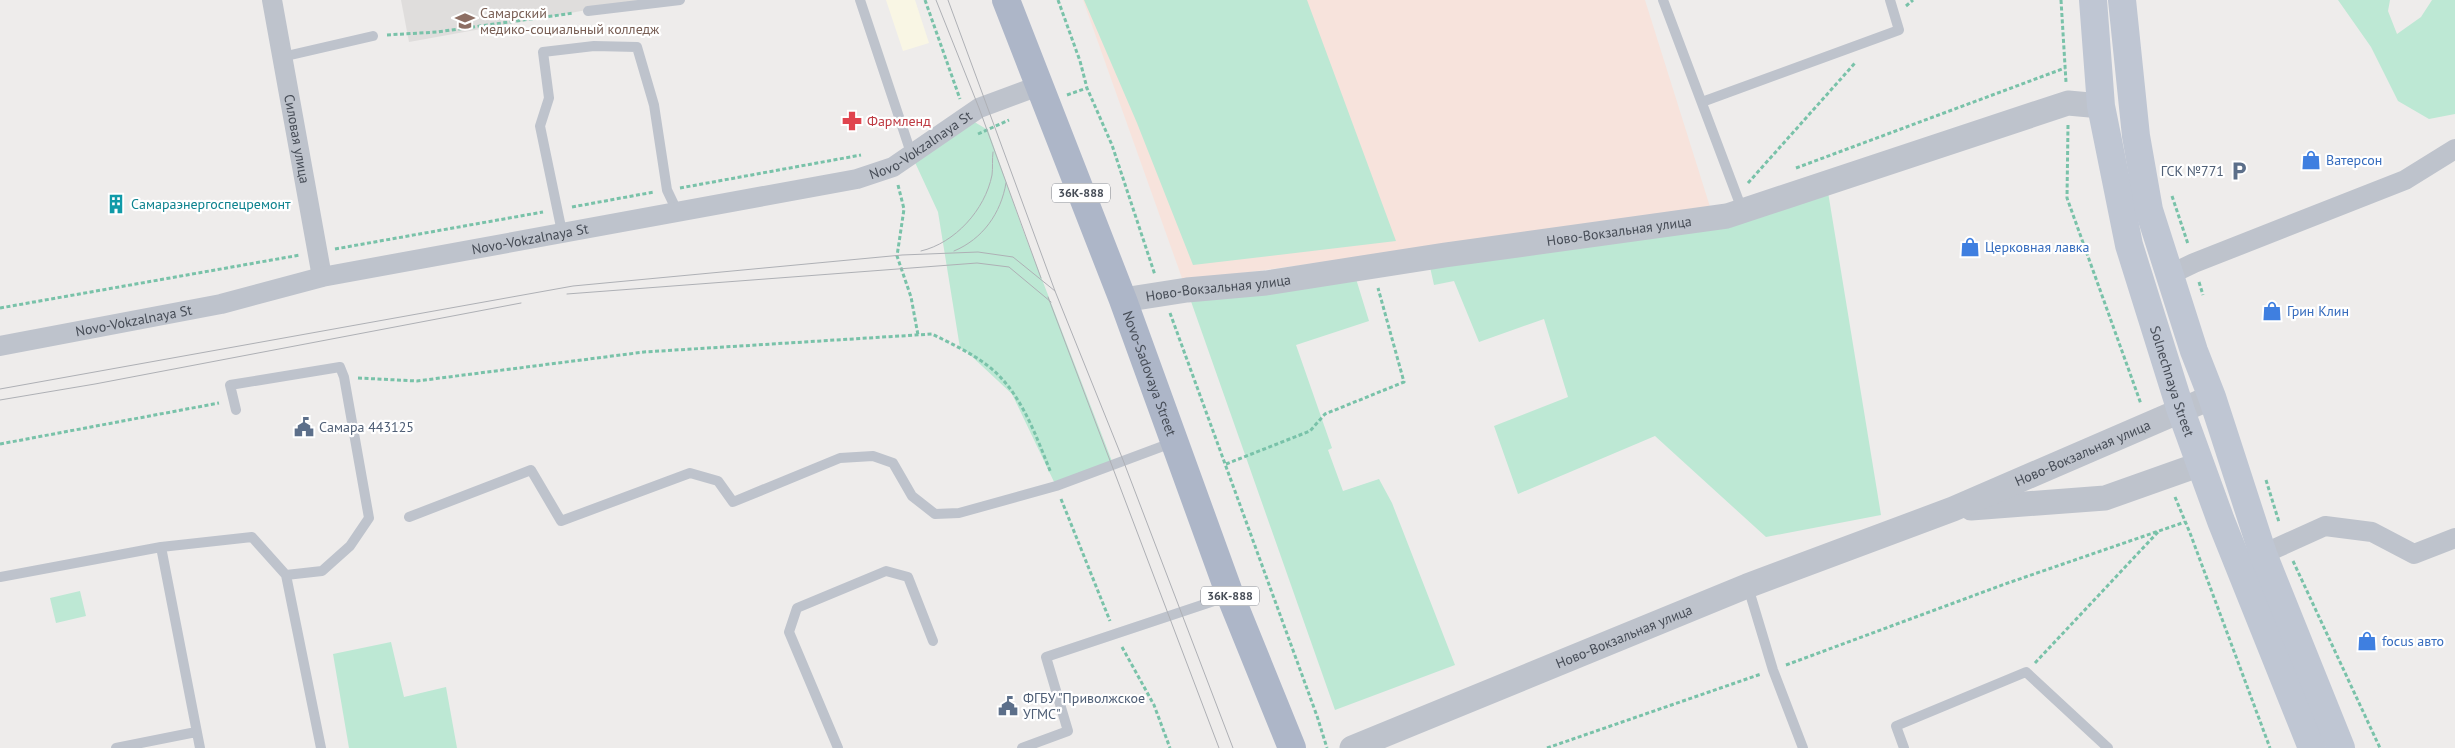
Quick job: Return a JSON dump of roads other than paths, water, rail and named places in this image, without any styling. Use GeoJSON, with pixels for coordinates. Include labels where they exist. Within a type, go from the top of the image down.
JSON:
{"type":"FeatureCollection","features":[{"type":"Feature","properties":{"kind":"main road","name":"Novo-Sadovaya Street"},"geometry":{"type":"LineString","coordinates":[[1006,0],[1041,85],[1123,300],[1230,595],[1292,748]]}},
{"type":"Feature","properties":{"kind":"main road","name":"Solnechnaya Street"},"geometry":{"type":"LineString","coordinates":[[2093,0],[2101,106],[2129,245],[2181,411],[2232,549],[2312,748]]}},
{"type":"Feature","properties":{"kind":"main road"},"geometry":{"type":"LineString","coordinates":[[2122,0],[2136,136],[2149,210],[2169,275],[2212,397],[2275,549],[2341,748]]}},
{"type":"Feature","properties":{"kind":"street","name":"Силовая улица"},"geometry":{"type":"LineString","coordinates":[[272,0],[322,277]]}},
{"type":"Feature","properties":{"kind":"street","name":"Novo-Vokzalnaya St"},"geometry":{"type":"LineString","coordinates":[[0,346],[221,304],[322,277],[857,179],[893,167],[912,156],[980,108],[1041,85]]}},
{"type":"Feature","properties":{"kind":"street","name":"Ново-Вокзальная улица"},"geometry":{"type":"LineString","coordinates":[[1123,300],[1266,283],[1743,212],[2068,103],[2101,106]]}},
{"type":"Feature","properties":{"kind":"street"},"geometry":{"type":"LineString","coordinates":[[2169,275],[2194,263],[2405,180],[2455,149]]}},
{"type":"Feature","properties":{"kind":"street","name":"Ново-Вокзальная улица"},"geometry":{"type":"LineString","coordinates":[[1352,748],[1747,586],[1953,509],[2212,397]]}},
{"type":"Feature","properties":{"kind":"street","name":"Ново-Вокзальная улица"},"geometry":{"type":"LineString","coordinates":[[1953,509],[2104,498],[2201,464]]}},
{"type":"Feature","properties":{"kind":"street"},"geometry":{"type":"LineString","coordinates":[[2275,549],[2325,526],[2372,532],[2414,554],[2455,538]]}},
{"type":"Feature","properties":{"kind":"lane"},"geometry":{"type":"LineString","coordinates":[[588,11],[680,0]]}},
{"type":"Feature","properties":{"kind":"lane"},"geometry":{"type":"LineString","coordinates":[[860,0],[912,156]]}},
{"type":"Feature","properties":{"kind":"lane"},"geometry":{"type":"LineString","coordinates":[[1663,0],[1743,212]]}},
{"type":"Feature","properties":{"kind":"lane"},"geometry":{"type":"LineString","coordinates":[[1702,102],[1900,30],[1890,0]]}},
{"type":"Feature","properties":{"kind":"lane"},"geometry":{"type":"LineString","coordinates":[[282,56],[374,36]]}},
{"type":"Feature","properties":{"kind":"lane"},"geometry":{"type":"LineString","coordinates":[[562,232],[540,126],[549,98],[544,52],[594,46],[637,47],[654,105],[667,190],[677,211]]}},
{"type":"Feature","properties":{"kind":"lane"},"geometry":{"type":"LineString","coordinates":[[235,405],[230,385],[340,366],[344,377],[369,518],[350,546],[322,571],[286,575]]}},
{"type":"Feature","properties":{"kind":"lane"},"geometry":{"type":"LineString","coordinates":[[409,517],[531,470],[561,521],[690,473],[718,481],[733,502],[840,458],[873,456],[893,463],[912,496],[935,514],[959,513],[1056,486],[1175,442]]}},
{"type":"Feature","properties":{"kind":"lane"},"geometry":{"type":"LineString","coordinates":[[0,577],[161,547],[252,537],[286,575],[321,748]]}},
{"type":"Feature","properties":{"kind":"lane"},"geometry":{"type":"LineString","coordinates":[[161,547],[200,748]]}},
{"type":"Feature","properties":{"kind":"lane"},"geometry":{"type":"LineString","coordinates":[[838,748],[789,632],[797,608],[886,570],[908,577],[932,642]]}},
{"type":"Feature","properties":{"kind":"lane"},"geometry":{"type":"LineString","coordinates":[[1747,586],[1773,670],[1803,748]]}},
{"type":"Feature","properties":{"kind":"lane"},"geometry":{"type":"LineString","coordinates":[[1022,748],[1068,731],[1046,657],[1114,632],[1230,595]]}},
{"type":"Feature","properties":{"kind":"lane"},"geometry":{"type":"LineString","coordinates":[[1904,748],[1896,726],[2026,672],[2108,748]]}},
{"type":"Feature","properties":{"kind":"lane"},"geometry":{"type":"LineString","coordinates":[[116,748],[196,732]]}},
{"type":"Feature","properties":{"kind":"tram line"},"geometry":{"type":"LineString","coordinates":[[936,0],[979,108],[1041,278]]}},
{"type":"Feature","properties":{"kind":"tram line"},"geometry":{"type":"LineString","coordinates":[[948,0],[1055,291],[1123,460],[1233,748]]}},
{"type":"Feature","properties":{"kind":"tram line"},"geometry":{"type":"LineString","coordinates":[[921,251],[945,241],[967,223],[983,201],[988,188],[992,175],[993,152]]}},
{"type":"Feature","properties":{"kind":"tram line"},"geometry":{"type":"LineString","coordinates":[[954,251],[974,240],[989,224],[1000,205],[1006,183]]}},
{"type":"Feature","properties":{"kind":"tram line"},"geometry":{"type":"LineString","coordinates":[[0,389],[573,286],[902,255],[978,252],[1013,257],[1055,291]]}},
{"type":"Feature","properties":{"kind":"tram line"},"geometry":{"type":"LineString","coordinates":[[567,294],[977,263],[1009,267],[1051,302]]}},
{"type":"Feature","properties":{"kind":"tram line"},"geometry":{"type":"LineString","coordinates":[[1048,297],[1219,748]]}},
{"type":"Feature","properties":{"kind":"tram line"},"geometry":{"type":"LineString","coordinates":[[0,400],[95,384],[521,303]]}},
{"type":"Feature","properties":{"kind":"place","name":"Самарский медико-социальный колледж"},"geometry":{"type":"Point","coordinates":[465,21]}},
{"type":"Feature","properties":{"kind":"place","name":"Фармленд"},"geometry":{"type":"Point","coordinates":[852,121]}},
{"type":"Feature","properties":{"kind":"place","name":"Ватерсон"},"geometry":{"type":"Point","coordinates":[2311,160]}},
{"type":"Feature","properties":{"kind":"place","name":"ГСК №771"},"geometry":{"type":"Point","coordinates":[2239,171]}},
{"type":"Feature","properties":{"kind":"place","name":"Самараэнергоспецремонт"},"geometry":{"type":"Point","coordinates":[116,204]}},
{"type":"Feature","properties":{"kind":"place","name":"Церковная лавка"},"geometry":{"type":"Point","coordinates":[1970,247]}},
{"type":"Feature","properties":{"kind":"place","name":"Грин Клин"},"geometry":{"type":"Point","coordinates":[2272,311]}},
{"type":"Feature","properties":{"kind":"place","name":"Самара 443125"},"geometry":{"type":"Point","coordinates":[304,427]}},
{"type":"Feature","properties":{"kind":"place","name":"focus авто"},"geometry":{"type":"Point","coordinates":[2367,641]}},
{"type":"Feature","properties":{"kind":"place","name":"ФГБУ \"Приволжское УГМС\""},"geometry":{"type":"Point","coordinates":[1008,706]}}]}
